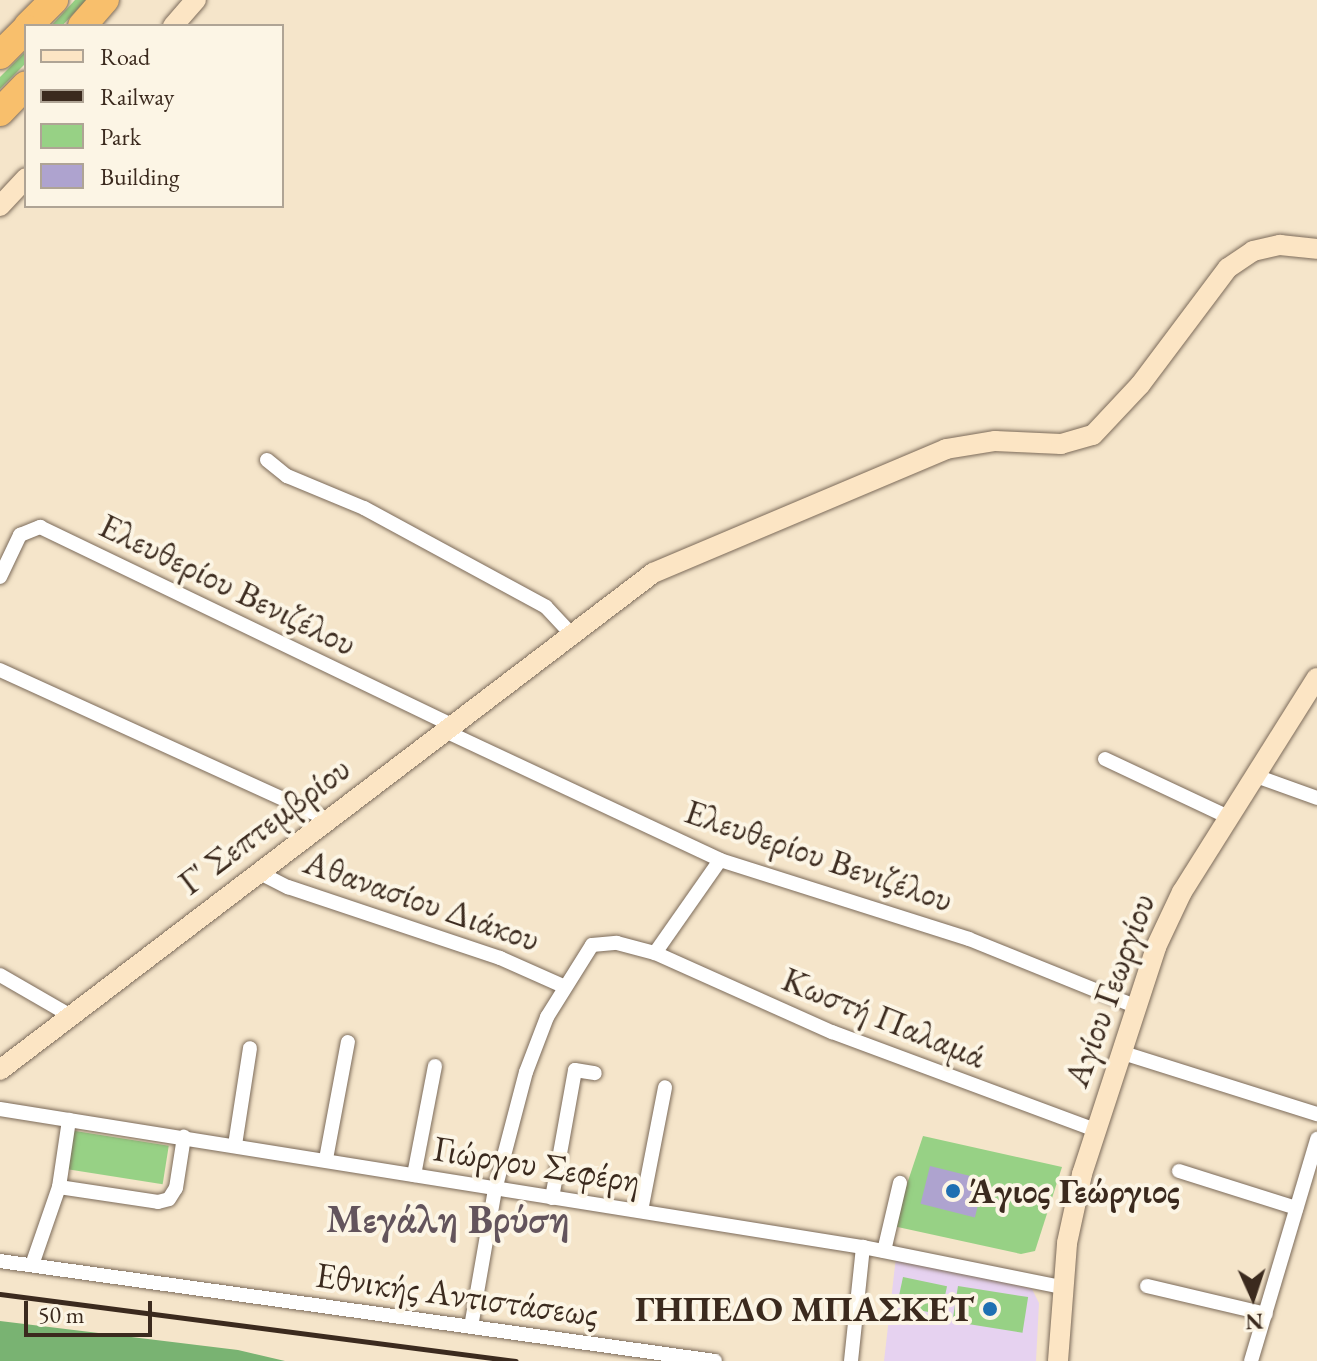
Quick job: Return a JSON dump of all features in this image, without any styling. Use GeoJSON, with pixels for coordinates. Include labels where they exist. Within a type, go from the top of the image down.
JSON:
{"type":"FeatureCollection","features":[{"type":"Feature","properties":{"kind":"highway"},"geometry":{"type":"LineString","coordinates":[[30,24],[54,0]]}},
{"type":"Feature","properties":{"kind":"highway"},"geometry":{"type":"LineString","coordinates":[[84,24],[105,0]]}},
{"type":"Feature","properties":{"kind":"highway"},"geometry":{"type":"LineString","coordinates":[[0,55],[24,30]]}},
{"type":"Feature","properties":{"kind":"highway"},"geometry":{"type":"LineString","coordinates":[[0,112],[24,87]]}},
{"type":"Feature","properties":{"kind":"street"},"geometry":{"type":"LineString","coordinates":[[175,24],[196,0]]}},
{"type":"Feature","properties":{"kind":"street"},"geometry":{"type":"LineString","coordinates":[[0,206],[24,180]]}},
{"type":"Feature","properties":{"kind":"street","name":"Γ' Σεπτεμβρίου"},"geometry":{"type":"LineString","coordinates":[[0,1070],[570,633],[653,573],[916,460],[974,443],[1061,444],[1093,435],[1140,385],[1228,268],[1253,251],[1280,245],[1317,249]]}},
{"type":"Feature","properties":{"kind":"street"},"geometry":{"type":"LineString","coordinates":[[267,460],[287,476],[364,508],[546,607],[570,633]]}},
{"type":"Feature","properties":{"kind":"street","name":"Ελευθερίου Βενιζέλου"},"geometry":{"type":"LineString","coordinates":[[0,577],[20,535],[40,527],[720,860],[969,939],[1135,1006]]}},
{"type":"Feature","properties":{"kind":"street"},"geometry":{"type":"LineString","coordinates":[[0,670],[327,819]]}},
{"type":"Feature","properties":{"kind":"street","name":"Αγίου Γεωργίου"},"geometry":{"type":"LineString","coordinates":[[1058,1361],[1062,1287],[1073,1213],[1095,1130],[1135,1006],[1167,922],[1228,817],[1317,678]]}},
{"type":"Feature","properties":{"kind":"street"},"geometry":{"type":"LineString","coordinates":[[1105,759],[1228,817]]}},
{"type":"Feature","properties":{"kind":"street"},"geometry":{"type":"LineString","coordinates":[[1256,776],[1317,798]]}},
{"type":"Feature","properties":{"kind":"street"},"geometry":{"type":"LineString","coordinates":[[655,953],[720,860]]}},
{"type":"Feature","properties":{"kind":"street","name":"Αθανασίου Διάκου"},"geometry":{"type":"LineString","coordinates":[[258,872],[288,887],[552,977],[565,987]]}},
{"type":"Feature","properties":{"kind":"street","name":"Κωστή Παλαμά"},"geometry":{"type":"LineString","coordinates":[[565,987],[592,945],[617,943],[655,953],[832,1032],[1095,1130]]}},
{"type":"Feature","properties":{"kind":"street"},"geometry":{"type":"LineString","coordinates":[[0,975],[71,1016]]}},
{"type":"Feature","properties":{"kind":"street"},"geometry":{"type":"LineString","coordinates":[[471,1327],[495,1190],[535,1047],[565,987]]}},
{"type":"Feature","properties":{"kind":"street"},"geometry":{"type":"LineString","coordinates":[[326,1159],[348,1042]]}},
{"type":"Feature","properties":{"kind":"street"},"geometry":{"type":"LineString","coordinates":[[235,1145],[250,1048]]}},
{"type":"Feature","properties":{"kind":"street"},"geometry":{"type":"LineString","coordinates":[[1120,1052],[1317,1114]]}},
{"type":"Feature","properties":{"kind":"street"},"geometry":{"type":"LineString","coordinates":[[414,1175],[435,1066]]}},
{"type":"Feature","properties":{"kind":"street"},"geometry":{"type":"LineString","coordinates":[[552,1198],[575,1070],[595,1073]]}},
{"type":"Feature","properties":{"kind":"street"},"geometry":{"type":"LineString","coordinates":[[641,1211],[665,1087]]}},
{"type":"Feature","properties":{"kind":"street","name":"Γιώργου Σεφέρη"},"geometry":{"type":"LineString","coordinates":[[0,1109],[863,1247],[1062,1287]]}},
{"type":"Feature","properties":{"kind":"street"},"geometry":{"type":"LineString","coordinates":[[32,1265],[59,1187],[69,1120]]}},
{"type":"Feature","properties":{"kind":"street"},"geometry":{"type":"LineString","coordinates":[[59,1187],[158,1202],[169,1199],[176,1188],[184,1137]]}},
{"type":"Feature","properties":{"kind":"street"},"geometry":{"type":"LineString","coordinates":[[1251,1361],[1317,1139]]}},
{"type":"Feature","properties":{"kind":"street"},"geometry":{"type":"LineString","coordinates":[[1179,1171],[1296,1208]]}},
{"type":"Feature","properties":{"kind":"street"},"geometry":{"type":"LineString","coordinates":[[884,1251],[900,1183]]}},
{"type":"Feature","properties":{"kind":"street"},"geometry":{"type":"LineString","coordinates":[[851,1361],[863,1247]]}},
{"type":"Feature","properties":{"kind":"street","name":"Εθνικής Αντιστάσεως"},"geometry":{"type":"LineString","coordinates":[[0,1261],[715,1361]]}},
{"type":"Feature","properties":{"kind":"street"},"geometry":{"type":"LineString","coordinates":[[1147,1286],[1266,1314]]}},
{"type":"Feature","properties":{"kind":"shaded area"},"geometry":{"type":"Polygon","coordinates":[[[896,1257],[1032,1289],[1039,1303],[1036,1361],[884,1361],[896,1257]]]}},
{"type":"Feature","properties":{"kind":"green space"},"geometry":{"type":"Polygon","coordinates":[[[75,0],[86,0],[64,24],[53,24],[75,0]]]}},
{"type":"Feature","properties":{"kind":"green space"},"geometry":{"type":"Polygon","coordinates":[[[24,53],[24,65],[0,89],[0,77],[24,53]]]}},
{"type":"Feature","properties":{"kind":"green space"},"geometry":{"type":"Polygon","coordinates":[[[69,1130],[169,1146],[163,1184],[63,1169],[69,1130]]]}},
{"type":"Feature","properties":{"kind":"green space"},"geometry":{"type":"Polygon","coordinates":[[[923,1136],[1062,1167],[1035,1251],[1021,1254],[893,1226],[923,1136]]]}},
{"type":"Feature","properties":{"kind":"green space"},"geometry":{"type":"Polygon","coordinates":[[[903,1277],[947,1286],[941,1315],[897,1305],[903,1277]]]}},
{"type":"Feature","properties":{"kind":"green space","name":"ΓΗΠΕΔΟ ΜΠΑΣΚΕΤ"},"geometry":{"type":"Polygon","coordinates":[[[958,1286],[1028,1297],[1022,1333],[952,1322],[958,1286]]]}},
{"type":"Feature","properties":{"kind":"green space"},"geometry":{"type":"Polygon","coordinates":[[[0,1321],[238,1350],[285,1361],[0,1361],[0,1321]]]}},
{"type":"Feature","properties":{"kind":"building","name":"Άγιος Γεώργιος"},"geometry":{"type":"Polygon","coordinates":[[[930,1166],[984,1180],[975,1217],[921,1204],[930,1166]]]}},
{"type":"Feature","properties":{"kind":"railway"},"geometry":{"type":"LineString","coordinates":[[0,1294],[516,1361]]}},
{"type":"Feature","properties":{"kind":"place","name":"Άγιος Γεώργιος"},"geometry":{"type":"Point","coordinates":[953,1191]}},
{"type":"Feature","properties":{"kind":"place","name":"ΓΗΠΕΔΟ ΜΠΑΣΚΕΤ"},"geometry":{"type":"Point","coordinates":[990,1309]}},
{"type":"Feature","properties":{"kind":"district","name":"Μεγάλη Βρύση"},"geometry":{"type":"Point","coordinates":[448,1218]}}]}
